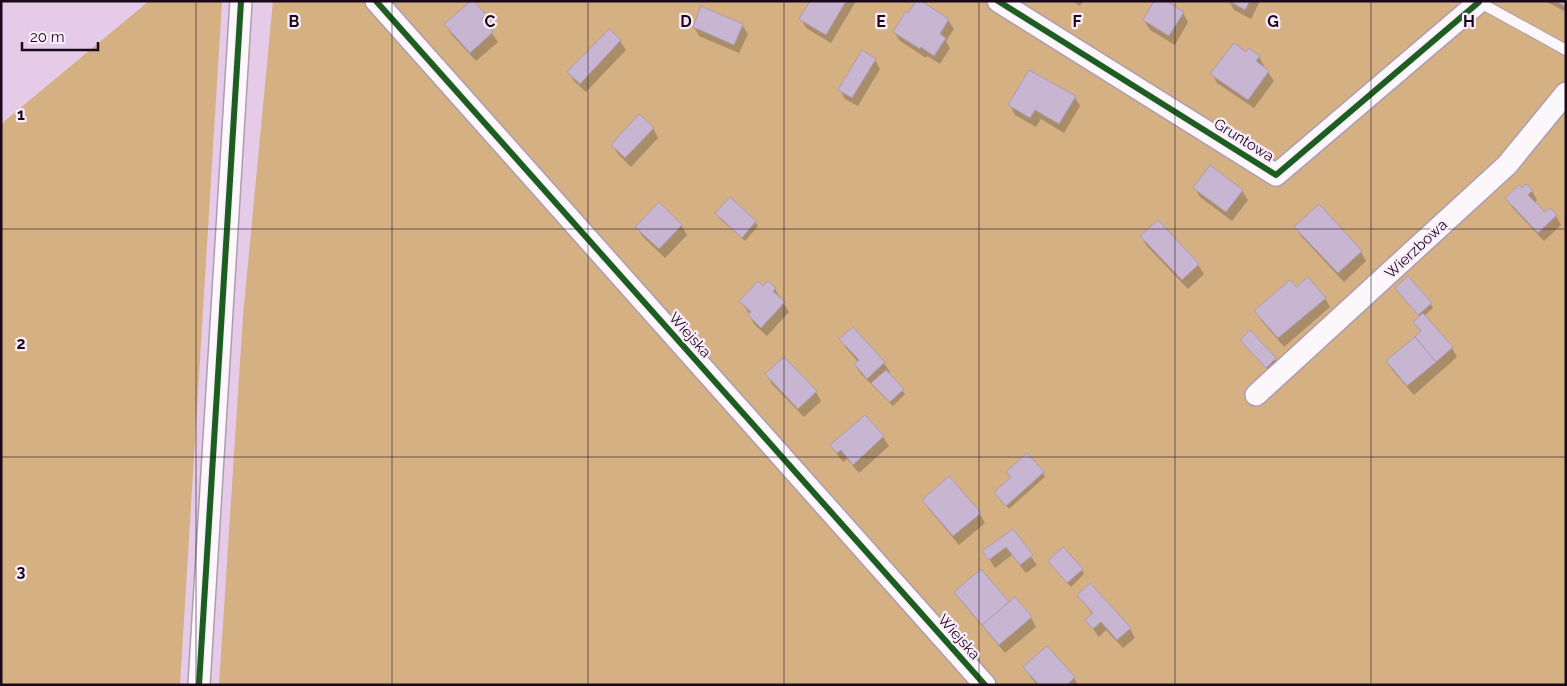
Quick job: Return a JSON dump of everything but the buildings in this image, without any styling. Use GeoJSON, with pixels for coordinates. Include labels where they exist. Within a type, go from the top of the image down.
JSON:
{"type":"FeatureCollection","features":[{"type":"Feature","properties":{"kind":"street"},"geometry":{"type":"LineString","coordinates":[[199,685],[241,1]]}},
{"type":"Feature","properties":{"kind":"street","name":"Wiejska"},"geometry":{"type":"LineString","coordinates":[[376,1],[985,685]]}},
{"type":"Feature","properties":{"kind":"street","name":"Gruntowa"},"geometry":{"type":"LineString","coordinates":[[998,1],[1276,175],[1479,2]]}},
{"type":"Feature","properties":{"kind":"street","name":"Wierzbowa"},"geometry":{"type":"LineString","coordinates":[[1256,395],[1507,165],[1566,94]]}},
{"type":"Feature","properties":{"kind":"lane"},"geometry":{"type":"LineString","coordinates":[[1479,2],[1566,50]]}},
{"type":"Feature","properties":{"kind":"shaded area"},"geometry":{"type":"Polygon","coordinates":[[[149,1],[222,1],[180,685],[1,685],[1,124],[149,1]]]}},
{"type":"Feature","properties":{"kind":"shaded area"},"geometry":{"type":"Polygon","coordinates":[[[273,1],[1566,1],[1566,685],[219,685],[243,316],[273,1]]]}},
{"type":"Feature","properties":{"kind":"cycle path"},"geometry":{"type":"LineString","coordinates":[[199,685],[241,1]]}},
{"type":"Feature","properties":{"kind":"cycle path"},"geometry":{"type":"LineString","coordinates":[[376,1],[985,685]]}},
{"type":"Feature","properties":{"kind":"cycle path"},"geometry":{"type":"LineString","coordinates":[[998,1],[1276,175],[1479,2]]}}]}
